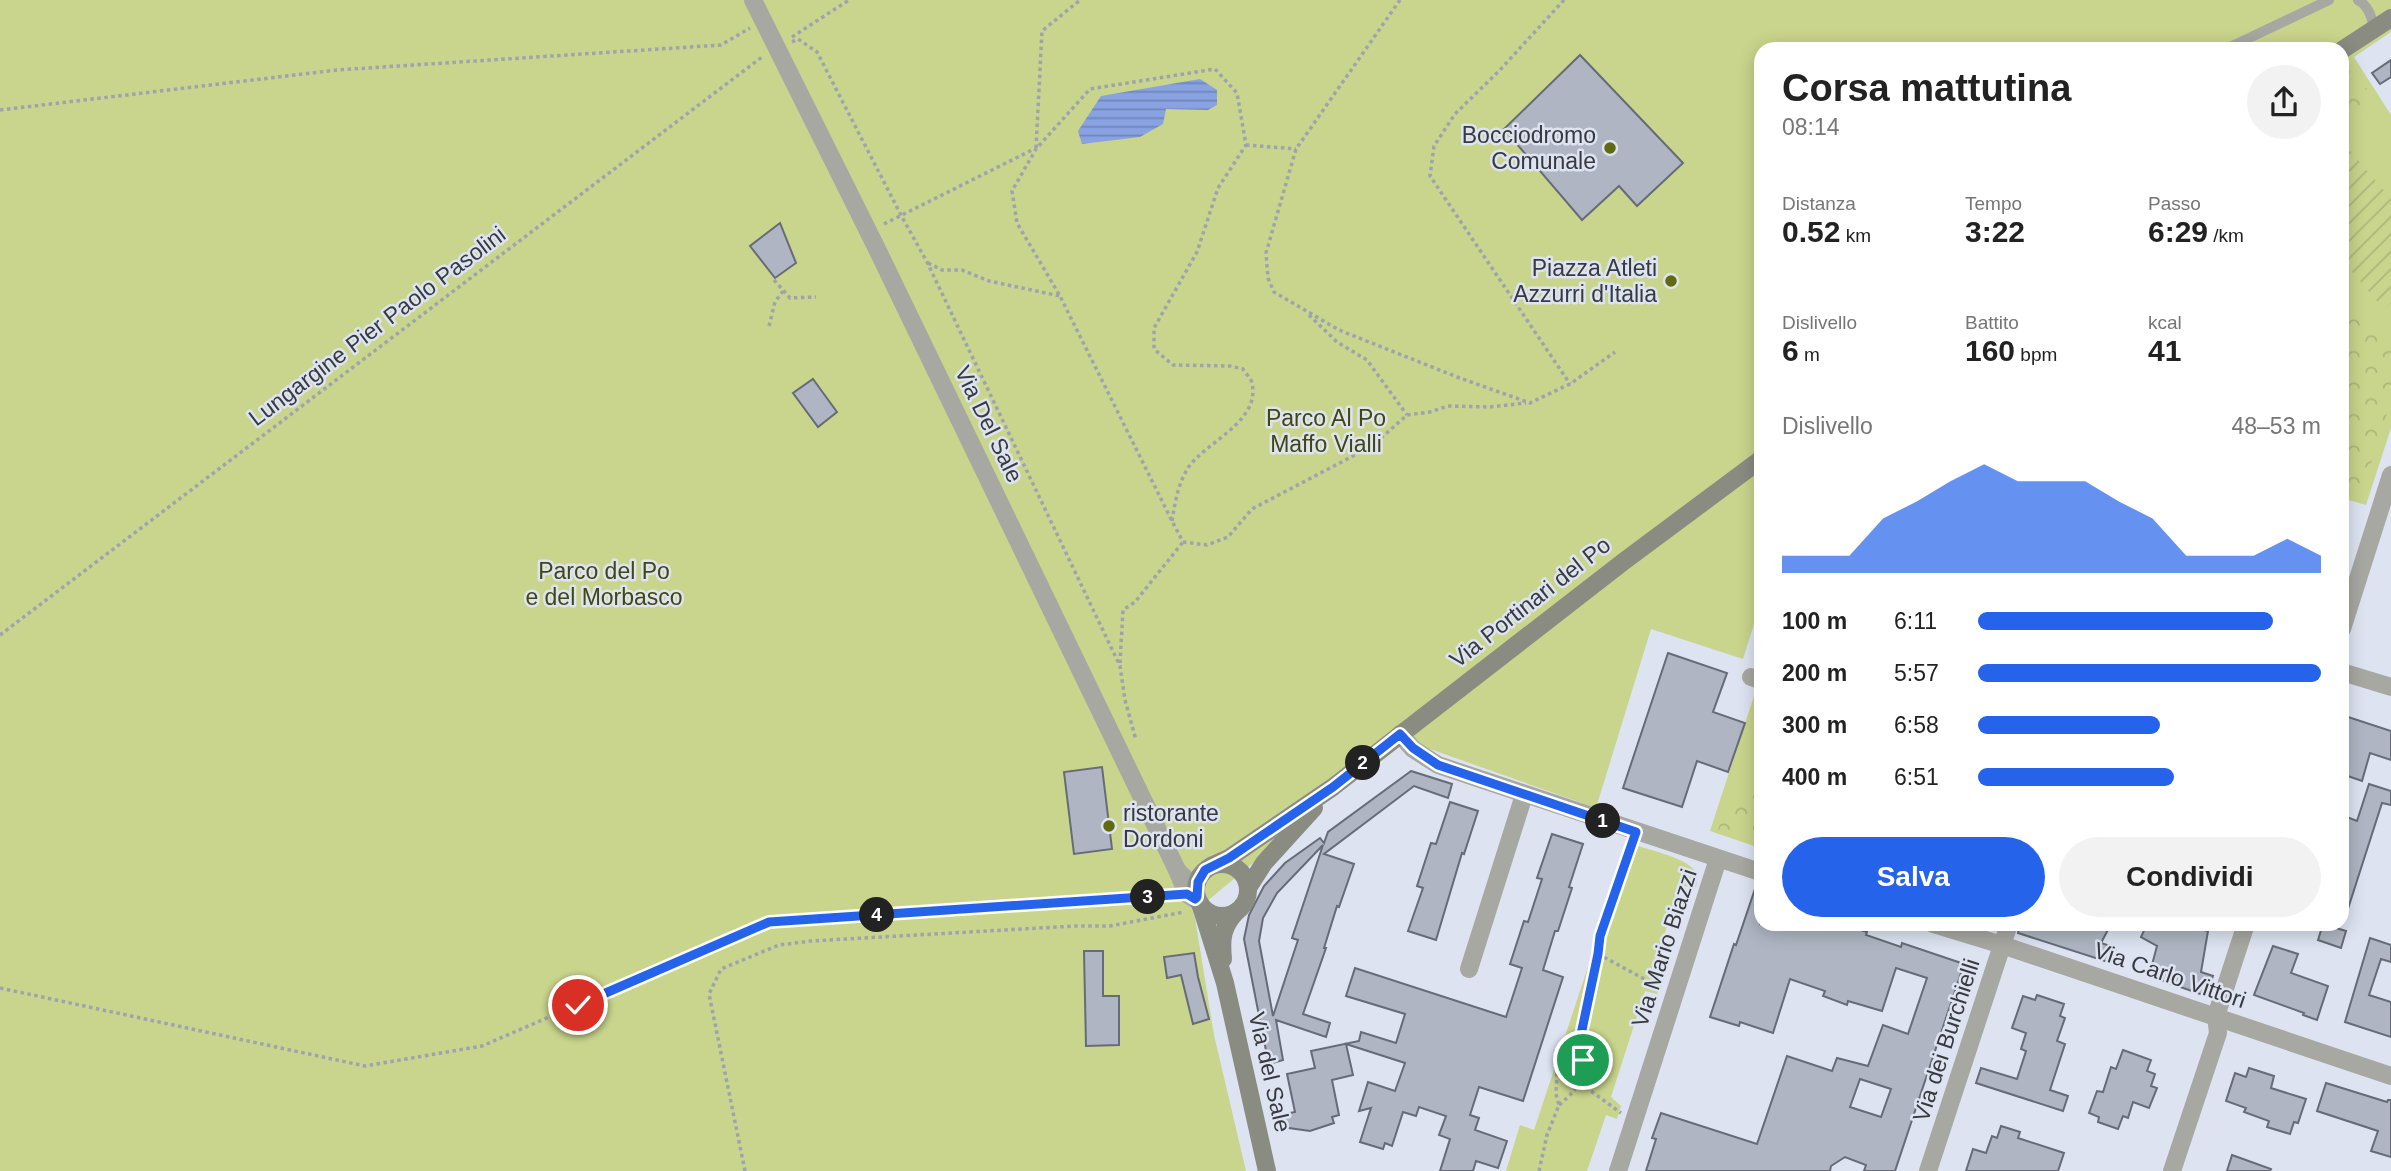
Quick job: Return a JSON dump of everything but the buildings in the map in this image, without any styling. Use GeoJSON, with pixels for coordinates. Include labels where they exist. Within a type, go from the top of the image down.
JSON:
{"type":"FeatureCollection","features":[{"type":"Feature","properties":{"kind":"street","name":"Via Del Sale"},"geometry":{"type":"LineString","coordinates":[[753,0],[889,274],[1177,870]]}},
{"type":"Feature","properties":{"kind":"street"},"geometry":{"type":"LineString","coordinates":[[2349,45],[2391,18]]}},
{"type":"Feature","properties":{"kind":"street","name":"Via Portinari del Po"},"geometry":{"type":"LineString","coordinates":[[1206,871],[1333,787],[1623,562],[1754,466]]}},
{"type":"Feature","properties":{"kind":"street"},"geometry":{"type":"LineString","coordinates":[[2349,607],[2391,475]]}},
{"type":"Feature","properties":{"kind":"street"},"geometry":{"type":"LineString","coordinates":[[2349,674],[2391,687]]}},
{"type":"Feature","properties":{"kind":"street"},"geometry":{"type":"LineString","coordinates":[[1400,734],[1413,748],[1438,765],[1754,870]]}},
{"type":"Feature","properties":{"kind":"street","name":"Via Portinari del Po"},"geometry":{"type":"LineString","coordinates":[[1248,888],[1264,863],[1333,787]]}},
{"type":"Feature","properties":{"kind":"street"},"geometry":{"type":"LineString","coordinates":[[1469,969],[1524,795]]}},
{"type":"Feature","properties":{"kind":"street","name":"Via Mario Biazzi"},"geometry":{"type":"LineString","coordinates":[[1618,1171],[1718,859]]}},
{"type":"Feature","properties":{"kind":"street"},"geometry":{"type":"LineString","coordinates":[[1177,870],[1187,880],[1195,883],[1206,871],[1227,865],[1235,868],[1246,880],[1248,888]]}},
{"type":"Feature","properties":{"kind":"street","name":"Via del Sale"},"geometry":{"type":"LineString","coordinates":[[1177,870],[1196,898],[1225,984],[1267,1171]]}},
{"type":"Feature","properties":{"kind":"street","name":"Via del Sale"},"geometry":{"type":"LineString","coordinates":[[1196,898],[1196,889],[1206,871]]}},
{"type":"Feature","properties":{"kind":"street","name":"Via del Sale"},"geometry":{"type":"LineString","coordinates":[[1225,984],[1221,938],[1226,923],[1245,901],[1248,888]]}},
{"type":"Feature","properties":{"kind":"street"},"geometry":{"type":"LineString","coordinates":[[1196,898],[1212,914],[1220,916],[1236,912]]}},
{"type":"Feature","properties":{"kind":"street","name":"Via Carlo Vittori"},"geometry":{"type":"LineString","coordinates":[[1956,931],[2391,1076]]}},
{"type":"Feature","properties":{"kind":"street","name":"Via dei Burchielli"},"geometry":{"type":"LineString","coordinates":[[1928,1171],[2007,931]]}},
{"type":"Feature","properties":{"kind":"street"},"geometry":{"type":"LineString","coordinates":[[2172,1171],[2218,1033],[2217,1016],[2244,931]]}},
{"type":"Feature","properties":{"kind":"lane"},"geometry":{"type":"LineString","coordinates":[[2241,42],[2329,0]]}},
{"type":"Feature","properties":{"kind":"lane"},"geometry":{"type":"LineString","coordinates":[[2358,0],[2372,16],[2374,29]]}},
{"type":"Feature","properties":{"kind":"path","name":"Lungargine Pier Paolo Pasolini"},"geometry":{"type":"LineString","coordinates":[[0,635],[745,69],[849,0]]}},
{"type":"Feature","properties":{"kind":"path"},"geometry":{"type":"LineString","coordinates":[[1036,149],[1042,31],[1080,0]]}},
{"type":"Feature","properties":{"kind":"path"},"geometry":{"type":"LineString","coordinates":[[1400,0],[1296,149],[1266,253],[1268,278],[1275,292],[1339,330],[1530,403]]}},
{"type":"Feature","properties":{"kind":"path"},"geometry":{"type":"LineString","coordinates":[[1564,0],[1455,114],[1434,146],[1430,176],[1570,384]]}},
{"type":"Feature","properties":{"kind":"path"},"geometry":{"type":"LineString","coordinates":[[0,110],[338,70],[721,45],[763,20]]}},
{"type":"Feature","properties":{"kind":"path"},"geometry":{"type":"LineString","coordinates":[[777,48],[798,39],[817,52],[901,217],[927,262],[1120,666]]}},
{"type":"Feature","properties":{"kind":"path"},"geometry":{"type":"LineString","coordinates":[[1172,520],[1177,492],[1189,466],[1237,424],[1251,403],[1252,382],[1243,369],[1230,366],[1173,365],[1154,349],[1154,328],[1197,251],[1218,188],[1246,145],[1237,93],[1215,69],[1090,89],[1036,149],[1012,191],[1017,223],[1060,296],[1172,520],[1183,542]]}},
{"type":"Feature","properties":{"kind":"path"},"geometry":{"type":"LineString","coordinates":[[1246,145],[1296,149]]}},
{"type":"Feature","properties":{"kind":"path"},"geometry":{"type":"LineString","coordinates":[[901,217],[924,203],[1036,149]]}},
{"type":"Feature","properties":{"kind":"path"},"geometry":{"type":"LineString","coordinates":[[927,262],[942,270],[962,270],[989,281],[1060,296]]}},
{"type":"Feature","properties":{"kind":"path"},"geometry":{"type":"LineString","coordinates":[[774,280],[790,298],[816,298]]}},
{"type":"Feature","properties":{"kind":"path"},"geometry":{"type":"LineString","coordinates":[[769,326],[775,302],[783,290]]}},
{"type":"Feature","properties":{"kind":"path"},"geometry":{"type":"LineString","coordinates":[[1304,310],[1337,342],[1367,360],[1407,415]]}},
{"type":"Feature","properties":{"kind":"path"},"geometry":{"type":"LineString","coordinates":[[1183,542],[1207,545],[1228,537],[1252,509],[1372,446],[1407,415],[1448,406],[1489,407],[1530,403],[1570,384],[1615,352]]}},
{"type":"Feature","properties":{"kind":"path"},"geometry":{"type":"LineString","coordinates":[[1140,748],[1134,736],[1125,700],[1120,666],[1122,615],[1183,542]]}},
{"type":"Feature","properties":{"kind":"path"},"geometry":{"type":"LineString","coordinates":[[1539,1171],[1547,1135],[1559,1105],[1580,1083],[1583,1060],[1579,1044],[1600,936],[1636,832]]}},
{"type":"Feature","properties":{"kind":"path"},"geometry":{"type":"LineString","coordinates":[[0,988],[365,1066],[482,1046],[769,922],[1196,898]]}},
{"type":"Feature","properties":{"kind":"path"},"geometry":{"type":"LineString","coordinates":[[746,1171],[709,994],[721,969],[779,945],[811,941],[1110,926],[1187,911],[1196,898]]}},
{"type":"Feature","properties":{"kind":"path"},"geometry":{"type":"LineString","coordinates":[[1598,954],[1660,988],[1675,993]]}},
{"type":"Feature","properties":{"kind":"path"},"geometry":{"type":"LineString","coordinates":[[1559,1105],[1556,1094],[1557,1071],[1579,1044]]}},
{"type":"Feature","properties":{"kind":"path"},"geometry":{"type":"LineString","coordinates":[[1580,1083],[1609,1107],[1635,1118]]}},
{"type":"Feature","properties":{"kind":"green space","name":"Parco del Po e del Morbasco"},"geometry":{"type":"Polygon","coordinates":[[[0,0],[2391,0],[2391,32],[2354,57],[2391,115],[2391,428],[2366,505],[2349,500],[2349,42],[1754,42],[1754,624],[1743,659],[1651,629],[1596,808],[1402,739],[1194,912],[1214,1035],[1246,1171],[0,1171],[0,0]]]}},
{"type":"Feature","properties":{"kind":"green space"},"geometry":{"type":"Polygon","coordinates":[[[2349,71],[2359,77],[2366,88],[2373,111],[2351,123],[2349,71]]]}},
{"type":"Feature","properties":{"kind":"green space"},"geometry":{"type":"Polygon","coordinates":[[[2349,149],[2391,199],[2391,303],[2384,309],[2349,268],[2349,149]]]}},
{"type":"Feature","properties":{"kind":"green space"},"geometry":{"type":"Polygon","coordinates":[[[2349,300],[2361,316],[2391,343],[2391,401],[2361,495],[2349,491],[2349,300]]]}},
{"type":"Feature","properties":{"kind":"green space"},"geometry":{"type":"Polygon","coordinates":[[[1754,696],[1754,846],[1710,831],[1754,696]]]}},
{"type":"Feature","properties":{"kind":"green space"},"geometry":{"type":"Polygon","coordinates":[[[1750,793],[1754,796],[1754,841],[1718,830],[1729,798],[1750,793]]]}},
{"type":"Feature","properties":{"kind":"green space"},"geometry":{"type":"Polygon","coordinates":[[[1629,843],[1683,862],[1695,871],[1697,881],[1696,887],[1681,886],[1651,973],[1662,981],[1657,994],[1645,991],[1611,1097],[1621,1106],[1617,1119],[1606,1115],[1587,1171],[1506,1171],[1520,1125],[1534,1130],[1629,843]]]}},
{"type":"Feature","properties":{"kind":"water"},"geometry":{"type":"Polygon","coordinates":[[[1200,79],[1217,90],[1217,105],[1208,110],[1166,109],[1163,124],[1140,137],[1082,144],[1078,131],[1101,96],[1200,79]]]}},
{"type":"Feature","properties":{"kind":"place","name":"Bocciodromo Comunale"},"geometry":{"type":"Point","coordinates":[1610,148]}},
{"type":"Feature","properties":{"kind":"place","name":"Piazza Atleti Azzurri d'Italia"},"geometry":{"type":"Point","coordinates":[1671,281]}},
{"type":"Feature","properties":{"kind":"place","name":"ristorante Dordoni"},"geometry":{"type":"Point","coordinates":[1109,826]}},
{"type":"Feature","properties":{"kind":"route"},"geometry":{"type":"LineString","coordinates":[[578,1005],[769,922],[1187,894],[1195,899],[1200,876],[1205,870],[1229,858],[1333,787],[1400,734],[1424,757],[1438,765],[1636,832],[1600,936],[1579,1044],[1583,1060]]}},
{"type":"Feature","properties":{"kind":"park label","name":"Parco Al Po Maffo Vialli"},"geometry":{"type":"Point","coordinates":[1326,431]}}]}
